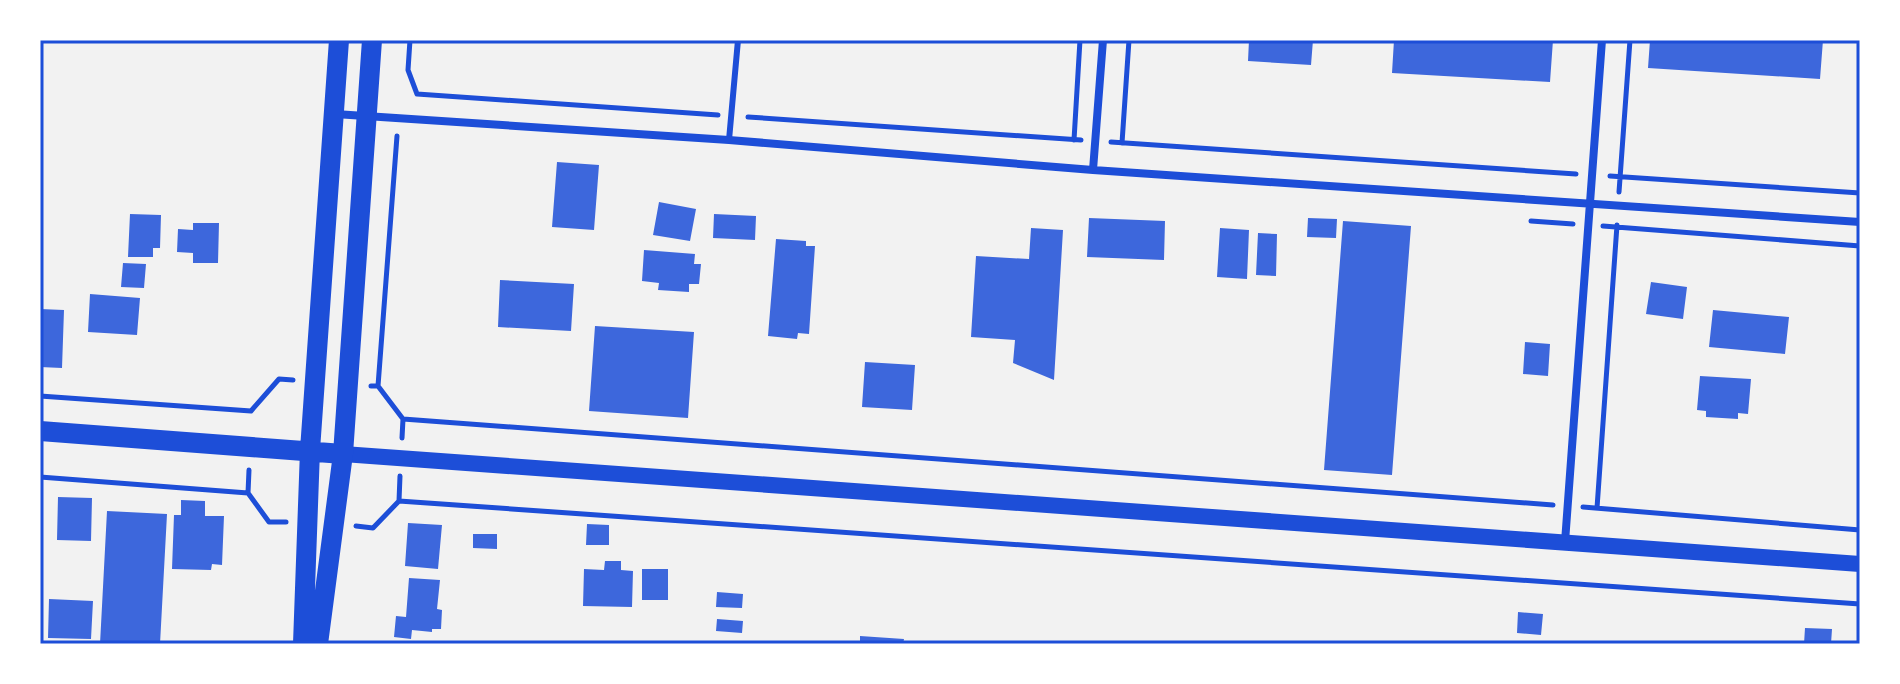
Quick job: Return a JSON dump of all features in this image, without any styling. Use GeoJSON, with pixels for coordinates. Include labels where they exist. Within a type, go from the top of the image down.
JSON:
{"type":"FeatureCollection","features":[{"type":"Feature","properties":{"kind":"main road"},"geometry":{"type":"LineString","coordinates":[[303,644],[310,450],[339,40]]}},
{"type":"Feature","properties":{"kind":"main road"},"geometry":{"type":"LineString","coordinates":[[318,644],[343,454],[372,40]]}},
{"type":"Feature","properties":{"kind":"main road"},"geometry":{"type":"LineString","coordinates":[[40,431],[1860,564]]}},
{"type":"Feature","properties":{"kind":"street"},"geometry":{"type":"LineString","coordinates":[[1093,170],[1103,40]]}},
{"type":"Feature","properties":{"kind":"street"},"geometry":{"type":"LineString","coordinates":[[1565,542],[1602,40]]}},
{"type":"Feature","properties":{"kind":"street"},"geometry":{"type":"LineString","coordinates":[[334,114],[1860,222]]}},
{"type":"Feature","properties":{"kind":"lane"},"geometry":{"type":"LineString","coordinates":[[729,140],[738,40]]}},
{"type":"Feature","properties":{"kind":"path"},"geometry":{"type":"LineString","coordinates":[[410,40],[408,70],[417,94],[1860,193]]}},
{"type":"Feature","properties":{"kind":"path"},"geometry":{"type":"LineString","coordinates":[[1074,140],[1080,40]]}},
{"type":"Feature","properties":{"kind":"path"},"geometry":{"type":"LineString","coordinates":[[1122,143],[1129,40]]}},
{"type":"Feature","properties":{"kind":"path"},"geometry":{"type":"LineString","coordinates":[[1597,508],[1630,40]]}},
{"type":"Feature","properties":{"kind":"path"},"geometry":{"type":"LineString","coordinates":[[398,134],[378,386],[403,419],[1860,530]]}},
{"type":"Feature","properties":{"kind":"path"},"geometry":{"type":"LineString","coordinates":[[1521,220],[1860,246]]}},
{"type":"Feature","properties":{"kind":"path"},"geometry":{"type":"LineString","coordinates":[[40,396],[251,411],[279,379],[315,382]]}},
{"type":"Feature","properties":{"kind":"path"},"geometry":{"type":"LineString","coordinates":[[347,384],[378,386]]}},
{"type":"Feature","properties":{"kind":"path"},"geometry":{"type":"LineString","coordinates":[[40,477],[248,493],[269,522],[308,522]]}},
{"type":"Feature","properties":{"kind":"path"},"geometry":{"type":"LineString","coordinates":[[334,523],[373,528],[399,501],[1860,604]]}},
{"type":"Feature","properties":{"kind":"building"},"geometry":{"type":"Polygon","coordinates":[[[1249,40],[1313,40],[1311,65],[1248,61],[1249,40]]]}},
{"type":"Feature","properties":{"kind":"building"},"geometry":{"type":"Polygon","coordinates":[[[1394,40],[1553,40],[1550,82],[1392,73],[1394,40]]]}},
{"type":"Feature","properties":{"kind":"building"},"geometry":{"type":"Polygon","coordinates":[[[1650,40],[1823,40],[1820,79],[1648,68],[1650,40]]]}},
{"type":"Feature","properties":{"kind":"building"},"geometry":{"type":"Polygon","coordinates":[[[557,162],[599,165],[594,230],[552,227],[557,162]]]}},
{"type":"Feature","properties":{"kind":"building"},"geometry":{"type":"Polygon","coordinates":[[[659,202],[696,209],[690,241],[653,235],[659,202]]]}},
{"type":"Feature","properties":{"kind":"building"},"geometry":{"type":"Polygon","coordinates":[[[130,214],[161,215],[160,248],[153,248],[153,257],[128,257],[130,214]]]}},
{"type":"Feature","properties":{"kind":"building"},"geometry":{"type":"Polygon","coordinates":[[[714,214],[756,216],[755,240],[713,238],[714,214]]]}},
{"type":"Feature","properties":{"kind":"building"},"geometry":{"type":"Polygon","coordinates":[[[1089,218],[1165,221],[1164,260],[1087,257],[1089,218]]]}},
{"type":"Feature","properties":{"kind":"building"},"geometry":{"type":"Polygon","coordinates":[[[1308,218],[1337,219],[1336,238],[1307,237],[1308,218]]]}},
{"type":"Feature","properties":{"kind":"building"},"geometry":{"type":"Polygon","coordinates":[[[1343,221],[1411,226],[1392,475],[1324,470],[1343,221]]]}},
{"type":"Feature","properties":{"kind":"building"},"geometry":{"type":"Polygon","coordinates":[[[193,223],[219,223],[218,263],[193,263],[193,253],[177,252],[178,229],[193,230],[193,223]]]}},
{"type":"Feature","properties":{"kind":"building"},"geometry":{"type":"Polygon","coordinates":[[[1031,228],[1063,230],[1054,380],[1013,363],[1015,340],[971,337],[976,256],[1029,259],[1031,228]]]}},
{"type":"Feature","properties":{"kind":"building"},"geometry":{"type":"Polygon","coordinates":[[[1220,228],[1249,230],[1247,279],[1217,277],[1220,228]]]}},
{"type":"Feature","properties":{"kind":"building"},"geometry":{"type":"Polygon","coordinates":[[[1258,233],[1277,234],[1276,276],[1256,275],[1258,233]]]}},
{"type":"Feature","properties":{"kind":"building"},"geometry":{"type":"Polygon","coordinates":[[[776,239],[806,241],[806,246],[815,246],[809,334],[798,333],[797,339],[768,336],[776,239]]]}},
{"type":"Feature","properties":{"kind":"building"},"geometry":{"type":"Polygon","coordinates":[[[644,250],[695,254],[694,264],[701,264],[699,284],[689,284],[689,292],[658,290],[659,283],[642,281],[644,250]]]}},
{"type":"Feature","properties":{"kind":"building"},"geometry":{"type":"Polygon","coordinates":[[[123,263],[146,264],[144,288],[121,287],[123,263]]]}},
{"type":"Feature","properties":{"kind":"building"},"geometry":{"type":"Polygon","coordinates":[[[500,280],[574,284],[571,331],[498,327],[500,280]]]}},
{"type":"Feature","properties":{"kind":"building"},"geometry":{"type":"Polygon","coordinates":[[[1651,282],[1687,287],[1683,319],[1646,314],[1651,282]]]}},
{"type":"Feature","properties":{"kind":"building"},"geometry":{"type":"Polygon","coordinates":[[[90,294],[140,298],[137,335],[88,332],[90,294]]]}},
{"type":"Feature","properties":{"kind":"building"},"geometry":{"type":"Polygon","coordinates":[[[40,309],[64,310],[62,368],[40,367],[40,309]]]}},
{"type":"Feature","properties":{"kind":"building"},"geometry":{"type":"Polygon","coordinates":[[[1713,310],[1789,317],[1785,354],[1709,347],[1713,310]]]}},
{"type":"Feature","properties":{"kind":"building"},"geometry":{"type":"Polygon","coordinates":[[[595,326],[694,332],[688,418],[589,411],[595,326]]]}},
{"type":"Feature","properties":{"kind":"building"},"geometry":{"type":"Polygon","coordinates":[[[1525,342],[1550,344],[1548,376],[1523,374],[1525,342]]]}},
{"type":"Feature","properties":{"kind":"building"},"geometry":{"type":"Polygon","coordinates":[[[865,362],[915,365],[912,410],[862,407],[865,362]]]}},
{"type":"Feature","properties":{"kind":"building"},"geometry":{"type":"Polygon","coordinates":[[[1700,376],[1751,379],[1748,414],[1738,413],[1738,419],[1706,417],[1706,411],[1697,410],[1700,376]]]}},
{"type":"Feature","properties":{"kind":"building"},"geometry":{"type":"Polygon","coordinates":[[[58,497],[92,498],[91,541],[57,540],[58,497]]]}},
{"type":"Feature","properties":{"kind":"building"},"geometry":{"type":"Polygon","coordinates":[[[181,500],[205,501],[205,516],[224,516],[222,565],[212,564],[211,570],[172,569],[174,515],[181,515],[181,500]]]}},
{"type":"Feature","properties":{"kind":"building"},"geometry":{"type":"Polygon","coordinates":[[[107,511],[167,514],[160,644],[100,644],[107,511]]]}},
{"type":"Feature","properties":{"kind":"building"},"geometry":{"type":"Polygon","coordinates":[[[408,523],[442,525],[438,569],[405,566],[408,523]]]}},
{"type":"Feature","properties":{"kind":"building"},"geometry":{"type":"Polygon","coordinates":[[[587,524],[609,525],[609,545],[586,545],[587,524]]]}},
{"type":"Feature","properties":{"kind":"building"},"geometry":{"type":"Polygon","coordinates":[[[473,534],[497,534],[497,549],[473,548],[473,534]]]}},
{"type":"Feature","properties":{"kind":"building"},"geometry":{"type":"Polygon","coordinates":[[[605,561],[621,561],[621,570],[633,571],[632,607],[583,606],[584,569],[604,570],[605,561]]]}},
{"type":"Feature","properties":{"kind":"building"},"geometry":{"type":"Polygon","coordinates":[[[642,569],[668,569],[668,600],[642,600],[642,569]]]}},
{"type":"Feature","properties":{"kind":"building"},"geometry":{"type":"Polygon","coordinates":[[[409,578],[440,580],[437,609],[442,610],[441,629],[432,629],[432,632],[412,630],[411,639],[394,637],[396,616],[406,617],[409,578]]]}},
{"type":"Feature","properties":{"kind":"building"},"geometry":{"type":"Polygon","coordinates":[[[717,592],[743,594],[742,608],[716,607],[717,592]]]}},
{"type":"Feature","properties":{"kind":"building"},"geometry":{"type":"Polygon","coordinates":[[[49,599],[93,601],[91,639],[48,638],[49,599]]]}},
{"type":"Feature","properties":{"kind":"building"},"geometry":{"type":"Polygon","coordinates":[[[1518,612],[1543,614],[1541,635],[1517,633],[1518,612]]]}},
{"type":"Feature","properties":{"kind":"building"},"geometry":{"type":"Polygon","coordinates":[[[717,619],[743,621],[742,633],[716,631],[717,619]]]}},
{"type":"Feature","properties":{"kind":"building"},"geometry":{"type":"Polygon","coordinates":[[[1805,628],[1832,629],[1831,644],[1804,644],[1805,628]]]}},
{"type":"Feature","properties":{"kind":"building"},"geometry":{"type":"Polygon","coordinates":[[[860,636],[904,639],[903,644],[860,644],[860,636]]]}}]}
